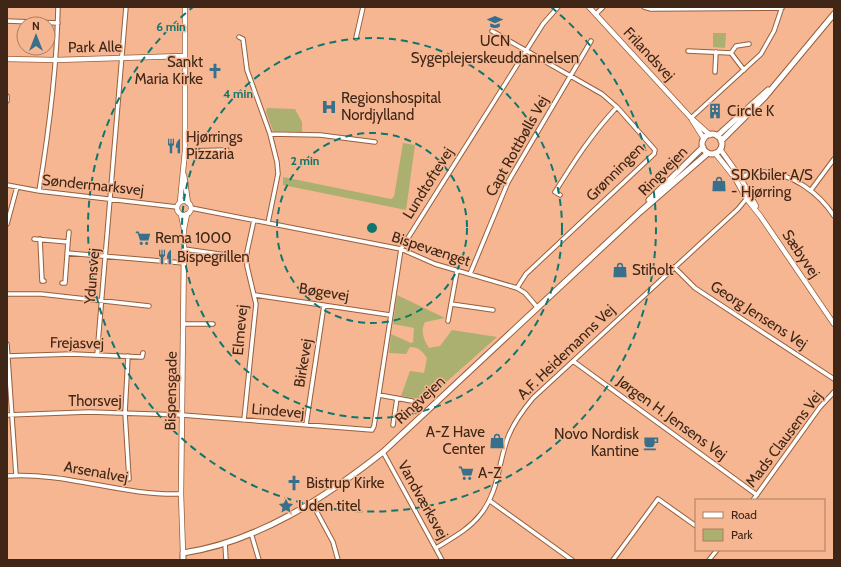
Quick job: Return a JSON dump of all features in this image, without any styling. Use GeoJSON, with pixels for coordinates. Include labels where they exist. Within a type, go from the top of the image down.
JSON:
{"type":"FeatureCollection","features":[{"type":"Feature","properties":{"kind":"main road"},"geometry":{"type":"LineString","coordinates":[[717,136],[772,87],[803,53],[834,14]]}},
{"type":"Feature","properties":{"kind":"main road"},"geometry":{"type":"LineString","coordinates":[[721,141],[717,136],[710,135],[704,138],[703,147],[708,153],[715,153],[720,149],[721,141],[765,97],[772,87]]}},
{"type":"Feature","properties":{"kind":"main road","name":"Ringvejen"},"geometry":{"type":"LineString","coordinates":[[640,212],[658,190],[703,147]]}},
{"type":"Feature","properties":{"kind":"main road","name":"Ringvejen"},"geometry":{"type":"LineString","coordinates":[[183,553],[225,543],[250,533],[312,503],[342,484],[382,452],[640,212],[708,153]]}},
{"type":"Feature","properties":{"kind":"main road"},"geometry":{"type":"LineString","coordinates":[[183,553],[183,560]]}},
{"type":"Feature","properties":{"kind":"street"},"geometry":{"type":"LineString","coordinates":[[38,191],[46,148],[56,60],[58,7]]}},
{"type":"Feature","properties":{"kind":"street","name":"Ydunsvej"},"geometry":{"type":"LineString","coordinates":[[97,355],[126,7]]}},
{"type":"Feature","properties":{"kind":"street"},"geometry":{"type":"LineString","coordinates":[[184,175],[188,203],[191,208],[187,214],[181,214],[177,207],[180,202],[184,175],[185,151],[185,7]]}},
{"type":"Feature","properties":{"kind":"street"},"geometry":{"type":"LineString","coordinates":[[356,38],[363,7]]}},
{"type":"Feature","properties":{"kind":"street","name":"Lundtoftevej"},"geometry":{"type":"LineString","coordinates":[[372,430],[379,395],[401,249],[526,50],[543,24],[558,7]]}},
{"type":"Feature","properties":{"kind":"street","name":"Frilandsvej"},"geometry":{"type":"LineString","coordinates":[[589,7],[691,118],[710,135]]}},
{"type":"Feature","properties":{"kind":"street"},"geometry":{"type":"LineString","coordinates":[[596,14],[603,7]]}},
{"type":"Feature","properties":{"kind":"street"},"geometry":{"type":"LineString","coordinates":[[644,7],[782,7],[769,42],[761,54],[691,118]]}},
{"type":"Feature","properties":{"kind":"street"},"geometry":{"type":"LineString","coordinates":[[7,21],[58,23]]}},
{"type":"Feature","properties":{"kind":"street","name":"Grønningen"},"geometry":{"type":"LineString","coordinates":[[492,31],[602,94],[617,107],[655,150],[654,154],[526,274],[517,288]]}},
{"type":"Feature","properties":{"kind":"street"},"geometry":{"type":"LineString","coordinates":[[239,37],[243,39],[247,70],[270,134],[277,162],[278,174],[268,223]]}},
{"type":"Feature","properties":{"kind":"street","name":"Capt Rottbølls Vej"},"geometry":{"type":"LineString","coordinates":[[470,274],[508,182],[591,41]]}},
{"type":"Feature","properties":{"kind":"street"},"geometry":{"type":"LineString","coordinates":[[732,53],[736,46],[749,44]]}},
{"type":"Feature","properties":{"kind":"street"},"geometry":{"type":"LineString","coordinates":[[688,50],[732,53]]}},
{"type":"Feature","properties":{"kind":"street"},"geometry":{"type":"LineString","coordinates":[[715,72],[716,52]]}},
{"type":"Feature","properties":{"kind":"street"},"geometry":{"type":"LineString","coordinates":[[732,53],[744,70]]}},
{"type":"Feature","properties":{"kind":"street","name":"Park Alle"},"geometry":{"type":"LineString","coordinates":[[7,59],[122,59],[184,56]]}},
{"type":"Feature","properties":{"kind":"street"},"geometry":{"type":"LineString","coordinates":[[7,96],[7,101]]}},
{"type":"Feature","properties":{"kind":"street"},"geometry":{"type":"LineString","coordinates":[[560,195],[555,192],[581,150],[597,128],[617,107]]}},
{"type":"Feature","properties":{"kind":"street","name":"Frilandsvej"},"geometry":{"type":"LineString","coordinates":[[691,118],[704,138]]}},
{"type":"Feature","properties":{"kind":"street"},"geometry":{"type":"LineString","coordinates":[[270,134],[320,135],[374,142]]}},
{"type":"Feature","properties":{"kind":"street","name":"Sæbyvej"},"geometry":{"type":"LineString","coordinates":[[720,149],[761,217],[834,324]]}},
{"type":"Feature","properties":{"kind":"street"},"geometry":{"type":"LineString","coordinates":[[185,151],[227,150]]}},
{"type":"Feature","properties":{"kind":"street","name":"Sæbyvej"},"geometry":{"type":"LineString","coordinates":[[715,153],[738,178]]}},
{"type":"Feature","properties":{"kind":"street"},"geometry":{"type":"LineString","coordinates":[[810,190],[834,159]]}},
{"type":"Feature","properties":{"kind":"street"},"geometry":{"type":"LineString","coordinates":[[738,178],[758,172],[770,173],[797,182],[822,200],[834,216]]}},
{"type":"Feature","properties":{"kind":"street","name":"Søndermarksvej"},"geometry":{"type":"LineString","coordinates":[[7,185],[38,191],[177,207]]}},
{"type":"Feature","properties":{"kind":"street"},"geometry":{"type":"LineString","coordinates":[[7,224],[17,187]]}},
{"type":"Feature","properties":{"kind":"street","name":"A.F. Heidemanns Vej"},"geometry":{"type":"LineString","coordinates":[[436,548],[471,525],[490,501],[496,484],[507,438],[514,423],[533,398],[738,209],[748,196]]}},
{"type":"Feature","properties":{"kind":"street"},"geometry":{"type":"LineString","coordinates":[[180,202],[188,203]]}},
{"type":"Feature","properties":{"kind":"street","name":"Bispevænget"},"geometry":{"type":"LineString","coordinates":[[191,208],[401,249],[435,264],[517,288],[537,307]]}},
{"type":"Feature","properties":{"kind":"street","name":"Bispensgade"},"geometry":{"type":"LineString","coordinates":[[181,214],[184,229],[181,494],[183,553]]}},
{"type":"Feature","properties":{"kind":"street","name":"Bispensgade"},"geometry":{"type":"LineString","coordinates":[[184,229],[187,214]]}},
{"type":"Feature","properties":{"kind":"street","name":"Elmevej"},"geometry":{"type":"LineString","coordinates":[[244,420],[256,304],[255,294],[248,273],[247,258],[254,220]]}},
{"type":"Feature","properties":{"kind":"street"},"geometry":{"type":"LineString","coordinates":[[62,283],[65,283],[69,232]]}},
{"type":"Feature","properties":{"kind":"street"},"geometry":{"type":"LineString","coordinates":[[34,239],[68,242]]}},
{"type":"Feature","properties":{"kind":"street"},"geometry":{"type":"LineString","coordinates":[[40,239],[42,281],[44,280]]}},
{"type":"Feature","properties":{"kind":"street"},"geometry":{"type":"LineString","coordinates":[[184,249],[247,258]]}},
{"type":"Feature","properties":{"kind":"street"},"geometry":{"type":"LineString","coordinates":[[67,253],[184,264]]}},
{"type":"Feature","properties":{"kind":"street","name":"Georg Jensens Vej"},"geometry":{"type":"LineString","coordinates":[[674,268],[696,288],[834,379]]}},
{"type":"Feature","properties":{"kind":"street"},"geometry":{"type":"LineString","coordinates":[[448,321],[456,271]]}},
{"type":"Feature","properties":{"kind":"street"},"geometry":{"type":"LineString","coordinates":[[7,294],[41,294],[149,306]]}},
{"type":"Feature","properties":{"kind":"street","name":"Bøgevej"},"geometry":{"type":"LineString","coordinates":[[255,294],[390,315]]}},
{"type":"Feature","properties":{"kind":"street","name":"Birkevej"},"geometry":{"type":"LineString","coordinates":[[306,425],[324,304]]}},
{"type":"Feature","properties":{"kind":"street"},"geometry":{"type":"LineString","coordinates":[[451,304],[493,310]]}},
{"type":"Feature","properties":{"kind":"street"},"geometry":{"type":"LineString","coordinates":[[184,324],[213,324]]}},
{"type":"Feature","properties":{"kind":"street"},"geometry":{"type":"LineString","coordinates":[[7,344],[16,475]]}},
{"type":"Feature","properties":{"kind":"street","name":"Frejasvej"},"geometry":{"type":"LineString","coordinates":[[7,356],[51,354],[142,357],[143,353]]}},
{"type":"Feature","properties":{"kind":"street"},"geometry":{"type":"LineString","coordinates":[[128,356],[125,413],[129,479]]}},
{"type":"Feature","properties":{"kind":"street","name":"Jørgen H. Jensens Vej"},"geometry":{"type":"LineString","coordinates":[[573,361],[757,495]]}},
{"type":"Feature","properties":{"kind":"street","name":"Mads Clausens Vej"},"geometry":{"type":"LineString","coordinates":[[754,499],[820,406],[834,392]]}},
{"type":"Feature","properties":{"kind":"street"},"geometry":{"type":"LineString","coordinates":[[379,395],[412,400]]}},
{"type":"Feature","properties":{"kind":"street"},"geometry":{"type":"LineString","coordinates":[[393,425],[397,398]]}},
{"type":"Feature","properties":{"kind":"street","name":"Thorsvej"},"geometry":{"type":"LineString","coordinates":[[7,415],[125,413],[182,415]]}},
{"type":"Feature","properties":{"kind":"street","name":"Lindevej"},"geometry":{"type":"LineString","coordinates":[[182,415],[372,430]]}},
{"type":"Feature","properties":{"kind":"street","name":"Vandværksvej"},"geometry":{"type":"LineString","coordinates":[[382,452],[442,560]]}},
{"type":"Feature","properties":{"kind":"street","name":"Arsenalvej"},"geometry":{"type":"LineString","coordinates":[[7,476],[48,476],[130,490],[181,494]]}},
{"type":"Feature","properties":{"kind":"street"},"geometry":{"type":"LineString","coordinates":[[613,560],[658,499],[695,525]]}},
{"type":"Feature","properties":{"kind":"street"},"geometry":{"type":"LineString","coordinates":[[490,501],[572,560]]}},
{"type":"Feature","properties":{"kind":"street"},"geometry":{"type":"LineString","coordinates":[[312,503],[330,536],[338,560]]}},
{"type":"Feature","properties":{"kind":"street"},"geometry":{"type":"LineString","coordinates":[[250,533],[258,560]]}},
{"type":"Feature","properties":{"kind":"street"},"geometry":{"type":"LineString","coordinates":[[225,543],[226,560]]}},
{"type":"Feature","properties":{"kind":"street"},"geometry":{"type":"LineString","coordinates":[[709,560],[716,551]]}},
{"type":"Feature","properties":{"kind":"green space"},"geometry":{"type":"Polygon","coordinates":[[[713,33],[726,33],[725,48],[713,47],[713,33]]]}},
{"type":"Feature","properties":{"kind":"green space"},"geometry":{"type":"Polygon","coordinates":[[[267,108],[295,109],[302,122],[302,132],[273,131],[266,112],[267,108]]]}},
{"type":"Feature","properties":{"kind":"green space"},"geometry":{"type":"Polygon","coordinates":[[[403,143],[415,145],[406,210],[283,185],[283,177],[391,199],[394,197],[403,143]]]}},
{"type":"Feature","properties":{"kind":"green space"},"geometry":{"type":"Polygon","coordinates":[[[397,295],[445,318],[425,322],[423,335],[429,348],[440,346],[452,330],[497,337],[426,400],[401,396],[410,371],[424,373],[427,358],[424,353],[418,349],[410,347],[406,354],[389,353],[391,334],[411,343],[413,342],[414,328],[393,324],[397,295]]]}},
{"type":"Feature","properties":{"kind":"place","name":"UCN Sygeplejerskeuddannelsen"},"geometry":{"type":"Point","coordinates":[495,22]}},
{"type":"Feature","properties":{"kind":"place","name":"Sankt Maria Kirke"},"geometry":{"type":"Point","coordinates":[215,71]}},
{"type":"Feature","properties":{"kind":"place","name":"Regionshospital Nordjylland"},"geometry":{"type":"Point","coordinates":[329,107]}},
{"type":"Feature","properties":{"kind":"place","name":"Circle K"},"geometry":{"type":"Point","coordinates":[715,111]}},
{"type":"Feature","properties":{"kind":"place","name":"Hjørrings Pizzaria"},"geometry":{"type":"Point","coordinates":[174,146]}},
{"type":"Feature","properties":{"kind":"place","name":"SDKbiler A/S - Hjørring"},"geometry":{"type":"Point","coordinates":[719,184]}},
{"type":"Feature","properties":{"kind":"place","name":"Rema 1000"},"geometry":{"type":"Point","coordinates":[143,238]}},
{"type":"Feature","properties":{"kind":"place","name":"Bispegrillen"},"geometry":{"type":"Point","coordinates":[165,257]}},
{"type":"Feature","properties":{"kind":"place","name":"Stiholt"},"geometry":{"type":"Point","coordinates":[620,270]}},
{"type":"Feature","properties":{"kind":"place","name":"A-Z Have Center"},"geometry":{"type":"Point","coordinates":[497,441]}},
{"type":"Feature","properties":{"kind":"place","name":"Novo Nordisk Kantine"},"geometry":{"type":"Point","coordinates":[651,443]}},
{"type":"Feature","properties":{"kind":"place","name":"A-Z"},"geometry":{"type":"Point","coordinates":[466,473]}},
{"type":"Feature","properties":{"kind":"place","name":"Bistrup Kirke"},"geometry":{"type":"Point","coordinates":[294,483]}},
{"type":"Feature","properties":{"kind":"place","name":"Uden titel"},"geometry":{"type":"Point","coordinates":[286,506]}}]}
